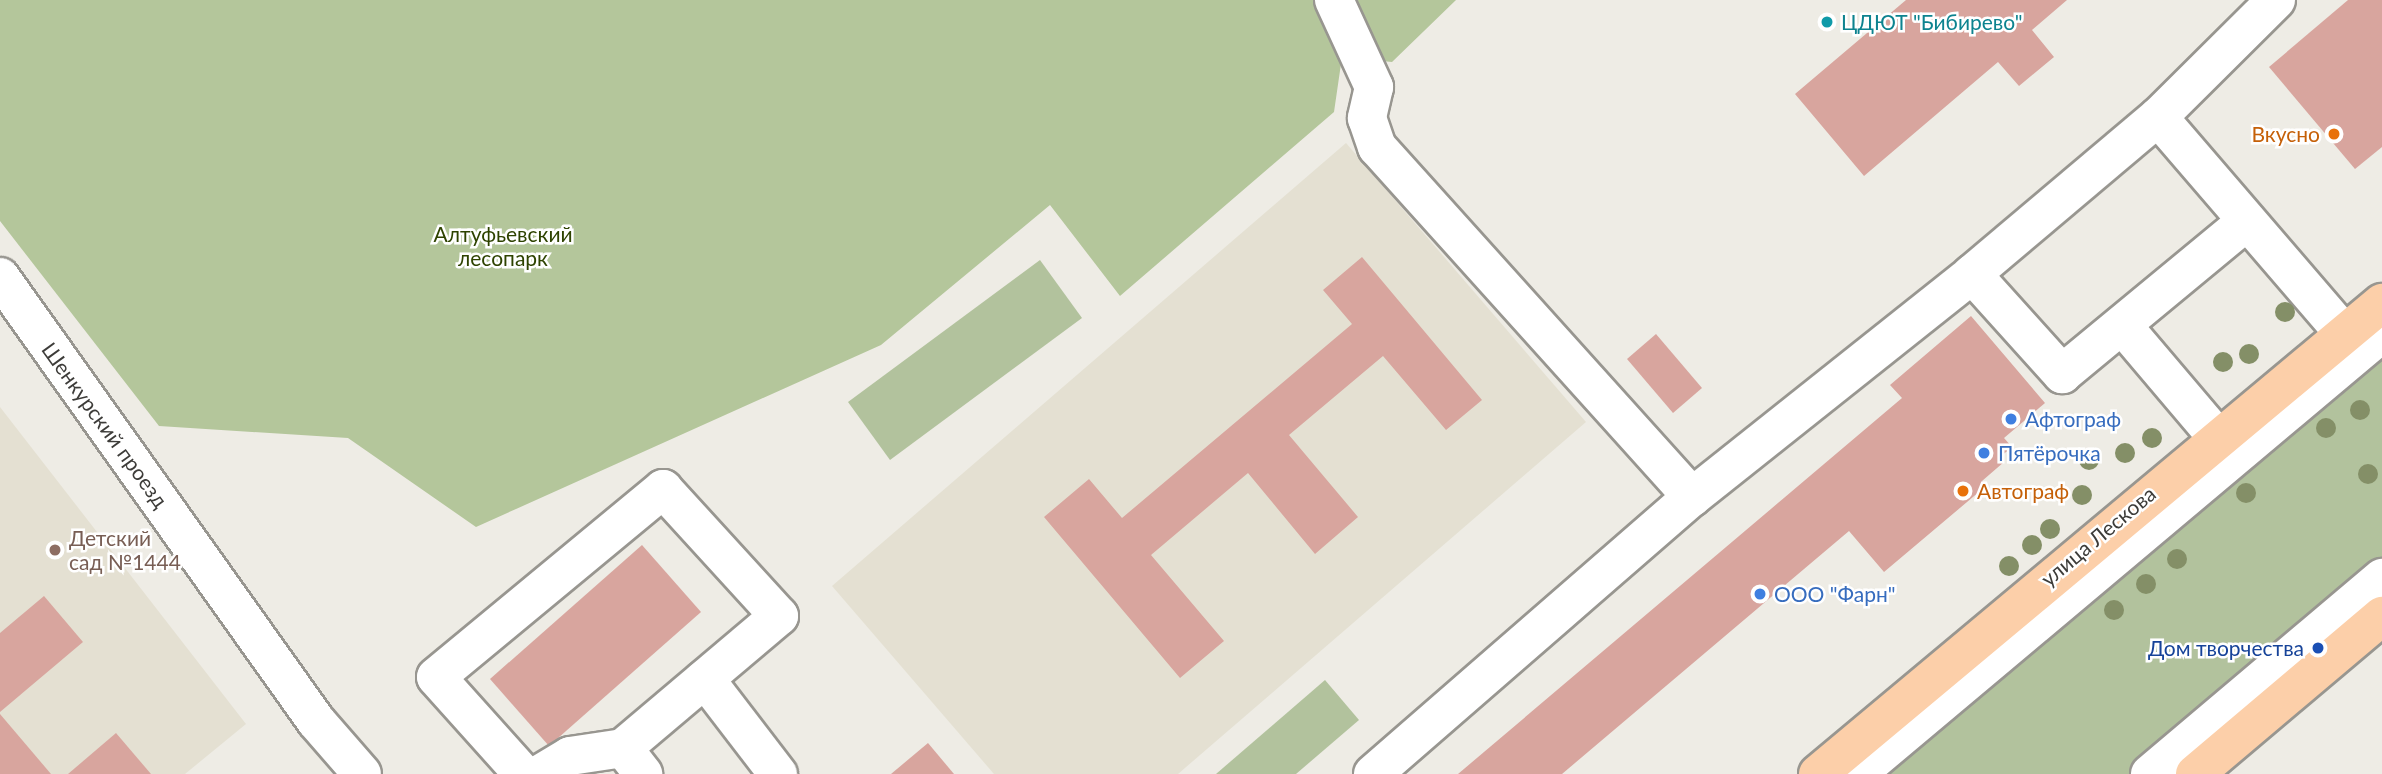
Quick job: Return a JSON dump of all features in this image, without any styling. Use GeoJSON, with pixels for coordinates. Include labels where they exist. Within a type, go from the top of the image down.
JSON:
{"type":"FeatureCollection","features":[{"type":"Feature","properties":{"kind":"main road","name":"улица Лескова"},"geometry":{"type":"LineString","coordinates":[[1818,774],[2217,437],[2382,303]]}},
{"type":"Feature","properties":{"kind":"main road"},"geometry":{"type":"LineString","coordinates":[[2195,774],[2382,616]]}},
{"type":"Feature","properties":{"kind":"street"},"geometry":{"type":"LineString","coordinates":[[1334,0],[1374,87],[1367,118],[1377,147],[1692,497]]}},
{"type":"Feature","properties":{"kind":"street"},"geometry":{"type":"LineString","coordinates":[[1373,774],[1692,497],[1972,274],[2158,117],[2277,0]]}},
{"type":"Feature","properties":{"kind":"street"},"geometry":{"type":"LineString","coordinates":[[2158,117],[2344,333]]}},
{"type":"Feature","properties":{"kind":"street"},"geometry":{"type":"LineString","coordinates":[[1972,274],[2062,374],[2247,220]]}},
{"type":"Feature","properties":{"kind":"street","name":"Шенкурский проезд"},"geometry":{"type":"LineString","coordinates":[[0,277],[316,721],[362,774]]}},
{"type":"Feature","properties":{"kind":"street"},"geometry":{"type":"LineString","coordinates":[[2122,325],[2217,437]]}},
{"type":"Feature","properties":{"kind":"street","name":"улица Лескова"},"geometry":{"type":"LineString","coordinates":[[1857,774],[2382,333]]}},
{"type":"Feature","properties":{"kind":"street"},"geometry":{"type":"LineString","coordinates":[[523,774],[436,677],[663,489],[779,616],[705,679],[633,761],[570,756],[540,774]]}},
{"type":"Feature","properties":{"kind":"street"},"geometry":{"type":"LineString","coordinates":[[2150,774],[2382,578]]}},
{"type":"Feature","properties":{"kind":"street"},"geometry":{"type":"LineString","coordinates":[[705,679],[778,774]]}},
{"type":"Feature","properties":{"kind":"shaded area"},"geometry":{"type":"Polygon","coordinates":[[[1346,143],[1586,422],[1178,774],[994,774],[832,586],[1346,143]]]}},
{"type":"Feature","properties":{"kind":"shaded area","name":"Детский сад №1444"},"geometry":{"type":"Polygon","coordinates":[[[0,407],[246,724],[185,774],[0,774],[0,407]]]}},
{"type":"Feature","properties":{"kind":"green space","name":"Алтуфьевский лесопарк"},"geometry":{"type":"Polygon","coordinates":[[[0,0],[1456,0],[1392,62],[1342,57],[1334,112],[1120,296],[1050,205],[881,345],[476,527],[348,438],[159,426],[0,221],[0,0]]]}},
{"type":"Feature","properties":{"kind":"green space"},"geometry":{"type":"Polygon","coordinates":[[[1040,260],[1082,318],[890,460],[848,402],[1040,260]]]}},
{"type":"Feature","properties":{"kind":"green space"},"geometry":{"type":"Polygon","coordinates":[[[2382,344],[2382,570],[2143,774],[1871,774],[2382,344]]]}},
{"type":"Feature","properties":{"kind":"green space"},"geometry":{"type":"Polygon","coordinates":[[[1325,680],[1359,720],[1296,774],[1216,774],[1325,680]]]}},
{"type":"Feature","properties":{"kind":"building"},"geometry":{"type":"Polygon","coordinates":[[[1906,0],[2067,0],[2032,30],[2054,57],[2019,86],[1998,62],[1864,176],[1795,94],[1906,0]]]}},
{"type":"Feature","properties":{"kind":"building"},"geometry":{"type":"Polygon","coordinates":[[[2348,0],[2382,0],[2382,147],[2355,169],[2269,67],[2348,0]]]}},
{"type":"Feature","properties":{"kind":"building"},"geometry":{"type":"Polygon","coordinates":[[[1362,257],[1482,400],[1446,430],[1383,356],[1289,435],[1358,517],[1315,554],[1248,473],[1151,555],[1224,641],[1180,678],[1044,517],[1089,479],[1122,518],[1352,324],[1323,290],[1362,257]]]}},
{"type":"Feature","properties":{"kind":"building"},"geometry":{"type":"Polygon","coordinates":[[[1971,316],[2045,403],[2004,438],[2012,447],[2000,457],[2004,462],[1982,481],[1986,486],[1884,572],[1849,531],[1562,774],[1458,774],[1902,398],[1890,385],[1971,316]]]}},
{"type":"Feature","properties":{"kind":"building"},"geometry":{"type":"Polygon","coordinates":[[[1656,334],[1702,388],[1673,413],[1627,359],[1656,334]]]}},
{"type":"Feature","properties":{"kind":"building"},"geometry":{"type":"Polygon","coordinates":[[[642,545],[701,612],[549,746],[490,679],[642,545]]]}},
{"type":"Feature","properties":{"kind":"building"},"geometry":{"type":"Polygon","coordinates":[[[44,596],[83,642],[0,712],[0,633],[44,596]]]}},
{"type":"Feature","properties":{"kind":"building"},"geometry":{"type":"Polygon","coordinates":[[[0,714],[51,774],[0,774],[0,714]]]}},
{"type":"Feature","properties":{"kind":"building"},"geometry":{"type":"Polygon","coordinates":[[[116,733],[151,774],[68,774],[116,733]]]}},
{"type":"Feature","properties":{"kind":"building"},"geometry":{"type":"Polygon","coordinates":[[[928,743],[954,774],[891,774],[928,743]]]}},
{"type":"Feature","properties":{"kind":"place","name":"ЦДЮТ \"Бибирево\""},"geometry":{"type":"Point","coordinates":[1827,22]}},
{"type":"Feature","properties":{"kind":"place","name":"Вкусно"},"geometry":{"type":"Point","coordinates":[2334,134]}},
{"type":"Feature","properties":{"kind":"place","name":"Афтограф"},"geometry":{"type":"Point","coordinates":[2011,419]}},
{"type":"Feature","properties":{"kind":"place","name":"Пятёрочка"},"geometry":{"type":"Point","coordinates":[1984,453]}},
{"type":"Feature","properties":{"kind":"place","name":"Автограф"},"geometry":{"type":"Point","coordinates":[1963,491]}},
{"type":"Feature","properties":{"kind":"place","name":"Детский сад №1444"},"geometry":{"type":"Point","coordinates":[55,550]}},
{"type":"Feature","properties":{"kind":"place","name":"ООО \"Фарн\""},"geometry":{"type":"Point","coordinates":[1760,594]}},
{"type":"Feature","properties":{"kind":"place","name":"Дом творчества"},"geometry":{"type":"Point","coordinates":[2318,648]}}]}
